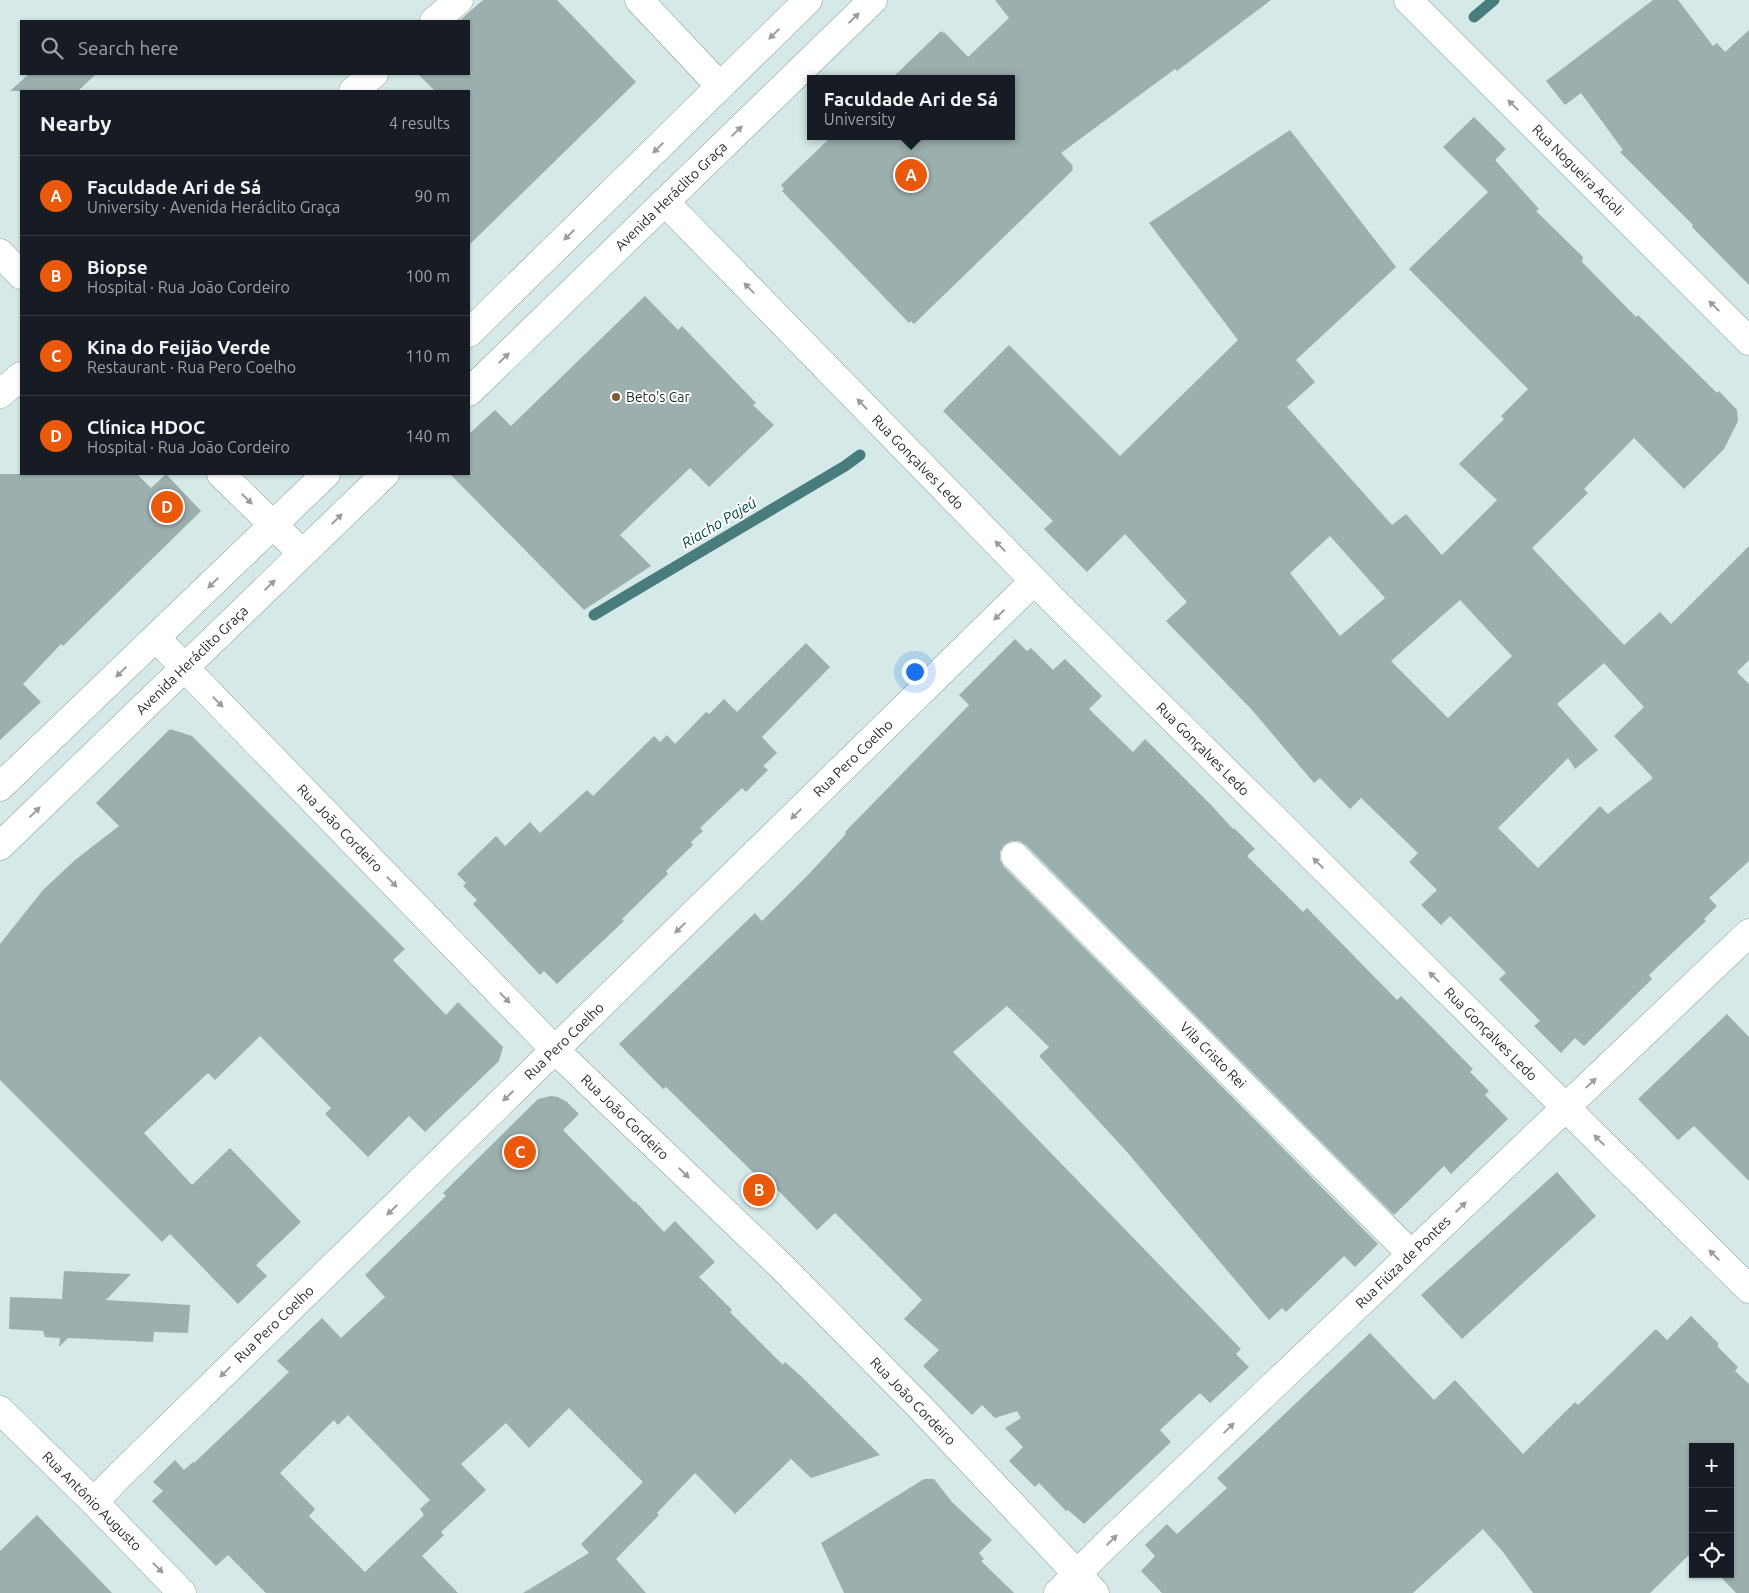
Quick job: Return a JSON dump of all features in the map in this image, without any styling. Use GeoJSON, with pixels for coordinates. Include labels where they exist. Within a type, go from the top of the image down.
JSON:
{"type":"FeatureCollection","features":[{"type":"Feature","properties":{"kind":"street"},"geometry":{"type":"LineString","coordinates":[[435,20],[459,0]]}},
{"type":"Feature","properties":{"kind":"street"},"geometry":{"type":"LineString","coordinates":[[639,0],[720,86]]}},
{"type":"Feature","properties":{"kind":"street"},"geometry":{"type":"LineString","coordinates":[[470,333],[808,0]]}},
{"type":"Feature","properties":{"kind":"street","name":"Avenida Heráclito Graça"},"geometry":{"type":"LineString","coordinates":[[470,391],[873,0]]}},
{"type":"Feature","properties":{"kind":"street","name":"Rua Nogueira Acioli"},"geometry":{"type":"LineString","coordinates":[[1408,0],[1749,340]]}},
{"type":"Feature","properties":{"kind":"street"},"geometry":{"type":"LineString","coordinates":[[354,90],[373,75]]}},
{"type":"Feature","properties":{"kind":"street","name":"Rua Gonçalves Ledo"},"geometry":{"type":"LineString","coordinates":[[665,202],[1034,581],[1749,1289]]}},
{"type":"Feature","properties":{"kind":"street"},"geometry":{"type":"LineString","coordinates":[[0,253],[20,274]]}},
{"type":"Feature","properties":{"kind":"street"},"geometry":{"type":"LineString","coordinates":[[0,394],[20,377]]}},
{"type":"Feature","properties":{"kind":"street"},"geometry":{"type":"LineString","coordinates":[[222,475],[302,553]]}},
{"type":"Feature","properties":{"kind":"street"},"geometry":{"type":"LineString","coordinates":[[0,788],[325,475]]}},
{"type":"Feature","properties":{"kind":"street","name":"Avenida Heráclito Graça"},"geometry":{"type":"LineString","coordinates":[[0,846],[384,475]]}},
{"type":"Feature","properties":{"kind":"street","name":"Rua Pero Coelho"},"geometry":{"type":"LineString","coordinates":[[94,1502],[1034,581]]}},
{"type":"Feature","properties":{"kind":"street","name":"Rua João Cordeiro"},"geometry":{"type":"LineString","coordinates":[[156,638],[555,1050],[778,1263],[920,1407],[1077,1587]]}},
{"type":"Feature","properties":{"kind":"street","name":"Vila Cristo Rei"},"geometry":{"type":"LineString","coordinates":[[1015,856],[1411,1254]]}},
{"type":"Feature","properties":{"kind":"street","name":"Rua Fiúza de Pontes"},"geometry":{"type":"LineString","coordinates":[[1077,1587],[1411,1254],[1749,932]]}},
{"type":"Feature","properties":{"kind":"street","name":"Rua Antônio Augusto"},"geometry":{"type":"LineString","coordinates":[[0,1410],[94,1502],[182,1593]]}},
{"type":"Feature","properties":{"kind":"building"},"geometry":{"type":"Polygon","coordinates":[[[483,0],[557,0],[636,82],[470,244],[470,90],[434,90],[419,75],[470,75],[470,20],[460,20],[483,0]]]}},
{"type":"Feature","properties":{"kind":"building"},"geometry":{"type":"Polygon","coordinates":[[[995,0],[1271,0],[1177,71],[1175,69],[1061,153],[1073,166],[1073,170],[914,324],[911,321],[909,323],[782,191],[784,189],[781,185],[828,140],[1015,140],[1015,75],[895,75],[941,31],[968,57],[1009,18],[995,0]]]}},
{"type":"Feature","properties":{"kind":"building"},"geometry":{"type":"Polygon","coordinates":[[[1653,0],[1678,0],[1713,46],[1717,43],[1725,52],[1749,30],[1749,285],[1692,227],[1693,225],[1620,152],[1623,150],[1581,93],[1565,105],[1546,81],[1653,0]]]}},
{"type":"Feature","properties":{"kind":"building"},"geometry":{"type":"Polygon","coordinates":[[[28,75],[95,75],[79,90],[10,91],[28,75]]]}},
{"type":"Feature","properties":{"kind":"building"},"geometry":{"type":"Polygon","coordinates":[[[1474,117],[1506,149],[1495,160],[1539,209],[1536,211],[1583,257],[1582,262],[1636,317],[1638,315],[1717,393],[1719,391],[1737,410],[1738,421],[1724,449],[1684,489],[1634,438],[1584,489],[1588,493],[1532,548],[1624,645],[1660,612],[1671,624],[1749,546],[1749,660],[1737,672],[1749,684],[1749,861],[1709,898],[1717,906],[1704,919],[1706,921],[1649,975],[1652,979],[1584,1046],[1575,1038],[1561,1053],[1534,1026],[1540,1021],[1499,979],[1506,973],[1450,916],[1441,925],[1421,905],[1437,890],[1409,862],[1418,853],[1361,798],[1350,809],[1320,778],[1314,783],[1252,710],[1166,621],[1187,602],[1125,534],[1087,572],[1044,529],[1053,521],[943,411],[1009,345],[1120,456],[1238,340],[1149,223],[1290,130],[1396,267],[1296,360],[1315,382],[1287,407],[1392,525],[1406,514],[1442,555],[1497,500],[1459,464],[1504,419],[1501,416],[1528,389],[1409,269],[1488,192],[1443,147],[1474,117]],[[1330,536],[1290,573],[1340,636],[1385,598],[1330,536]],[[1460,600],[1391,661],[1448,718],[1512,656],[1460,600]],[[1604,663],[1557,704],[1598,750],[1575,769],[1568,758],[1498,828],[1538,868],[1600,806],[1608,814],[1653,778],[1614,736],[1644,707],[1604,663]]]}},
{"type":"Feature","properties":{"kind":"building"},"geometry":{"type":"Polygon","coordinates":[[[645,296],[678,330],[682,326],[756,403],[753,405],[774,425],[709,487],[690,468],[620,535],[651,566],[584,610],[451,475],[470,475],[470,433],[495,410],[511,426],[645,296]]]}},
{"type":"Feature","properties":{"kind":"building"},"geometry":{"type":"Polygon","coordinates":[[[0,474],[138,475],[151,488],[167,475],[201,511],[63,646],[61,644],[23,684],[41,702],[0,740],[0,474]]]}},
{"type":"Feature","properties":{"kind":"building"},"geometry":{"type":"Polygon","coordinates":[[[1015,639],[1027,651],[1031,648],[1053,670],[1065,659],[1102,696],[1089,709],[1133,752],[1145,739],[1255,849],[1247,856],[1303,912],[1307,908],[1397,1000],[1401,996],[1473,1069],[1470,1072],[1489,1091],[1485,1095],[1508,1119],[1451,1174],[1444,1166],[1394,1215],[1026,845],[1019,841],[1011,841],[1004,845],[1000,852],[1000,860],[1004,867],[1378,1244],[1355,1267],[1344,1256],[1286,1312],[1282,1308],[1269,1320],[1127,1152],[1039,1056],[1049,1047],[1007,1006],[953,1052],[1241,1349],[1236,1354],[1249,1367],[1210,1403],[1200,1393],[1160,1430],[1171,1442],[1084,1524],[1068,1510],[1066,1511],[1039,1483],[1035,1487],[1009,1461],[1023,1447],[1005,1428],[1021,1418],[1017,1411],[995,1418],[982,1405],[972,1415],[923,1366],[939,1350],[904,1319],[922,1300],[835,1213],[817,1230],[766,1178],[763,1182],[666,1087],[663,1089],[619,1044],[755,913],[762,921],[807,876],[846,834],[845,832],[969,705],[959,695],[1015,639]]]}},
{"type":"Feature","properties":{"kind":"building"},"geometry":{"type":"Polygon","coordinates":[[[806,643],[830,667],[762,737],[777,753],[763,766],[768,770],[746,792],[742,788],[700,828],[703,831],[691,842],[693,845],[666,871],[668,874],[622,919],[624,921],[557,984],[544,971],[540,975],[473,904],[477,900],[463,886],[466,883],[457,874],[496,836],[505,846],[530,822],[540,833],[587,790],[593,796],[654,736],[660,742],[667,735],[675,744],[706,712],[709,714],[724,699],[737,712],[806,643]]]}},
{"type":"Feature","properties":{"kind":"building"},"geometry":{"type":"Polygon","coordinates":[[[170,729],[192,736],[405,949],[393,960],[446,1015],[458,1002],[503,1047],[499,1061],[425,1132],[409,1116],[368,1157],[325,1114],[331,1108],[260,1036],[215,1080],[208,1073],[144,1133],[192,1185],[230,1148],[301,1222],[256,1265],[267,1276],[238,1304],[170,1234],[162,1242],[0,1080],[0,944],[43,890],[75,860],[119,826],[96,803],[170,729]]]}},
{"type":"Feature","properties":{"kind":"building"},"geometry":{"type":"Polygon","coordinates":[[[1727,1014],[1749,1037],[1749,1181],[1694,1126],[1678,1140],[1638,1099],[1727,1014]]]}},
{"type":"Feature","properties":{"kind":"building"},"geometry":{"type":"Polygon","coordinates":[[[551,1096],[558,1097],[567,1102],[579,1114],[563,1130],[664,1232],[675,1221],[715,1262],[699,1277],[732,1310],[730,1312],[783,1365],[785,1362],[802,1377],[880,1455],[811,1478],[791,1459],[735,1514],[695,1473],[657,1513],[659,1515],[616,1559],[646,1593],[523,1593],[589,1553],[581,1544],[643,1482],[569,1408],[529,1448],[506,1423],[461,1464],[486,1490],[441,1532],[444,1535],[422,1556],[458,1593],[266,1593],[228,1555],[216,1566],[152,1501],[163,1491],[153,1482],[175,1460],[184,1470],[194,1463],[289,1372],[277,1361],[322,1318],[341,1338],[385,1297],[365,1275],[446,1196],[443,1193],[538,1099],[551,1096]],[[348,1415],[338,1425],[334,1420],[280,1473],[315,1509],[309,1516],[365,1572],[424,1515],[420,1509],[430,1500],[348,1415]]]}},
{"type":"Feature","properties":{"kind":"building"},"geometry":{"type":"Polygon","coordinates":[[[1557,1172],[1596,1216],[1462,1339],[1421,1295],[1557,1172]]]}},
{"type":"Feature","properties":{"kind":"building"},"geometry":{"type":"Polygon","coordinates":[[[64,1271],[131,1274],[106,1300],[190,1305],[188,1333],[154,1332],[153,1342],[68,1338],[59,1347],[60,1338],[45,1337],[43,1331],[9,1329],[10,1297],[62,1299],[64,1271]]]}},
{"type":"Feature","properties":{"kind":"building"},"geometry":{"type":"Polygon","coordinates":[[[1691,1316],[1719,1344],[1717,1346],[1738,1367],[1735,1371],[1749,1384],[1749,1593],[1736,1593],[1722,1578],[1734,1578],[1734,1443],[1689,1443],[1689,1555],[1650,1593],[1533,1593],[1503,1552],[1483,1529],[1413,1593],[1162,1593],[1141,1571],[1155,1556],[1145,1545],[1167,1524],[1177,1534],[1227,1488],[1217,1478],[1370,1333],[1434,1400],[1455,1380],[1523,1454],[1575,1402],[1578,1405],[1656,1329],[1667,1340],[1691,1316]]]}},
{"type":"Feature","properties":{"kind":"building"},"geometry":{"type":"Polygon","coordinates":[[[924,1479],[934,1479],[952,1502],[992,1540],[979,1553],[984,1559],[981,1561],[1014,1593],[844,1593],[821,1543],[924,1479]]]}},
{"type":"Feature","properties":{"kind":"building"},"geometry":{"type":"Polygon","coordinates":[[[37,1515],[112,1593],[0,1593],[0,1551],[37,1515]]]}},
{"type":"Feature","properties":{"kind":"waterway","name":"Riacho Pajeú"},"geometry":{"type":"LineString","coordinates":[[1474,17],[1494,0]]}},
{"type":"Feature","properties":{"kind":"waterway","name":"Riacho Pajeú"},"geometry":{"type":"LineString","coordinates":[[594,615],[845,466],[860,455]]}},
{"type":"Feature","properties":{"kind":"place","name":"Faculdade Ari de Sá"},"geometry":{"type":"Point","coordinates":[911,175]}},
{"type":"Feature","properties":{"kind":"place","name":"Beto's Car"},"geometry":{"type":"Point","coordinates":[616,397]}},
{"type":"Feature","properties":{"kind":"place","name":"Clínica HDOC"},"geometry":{"type":"Point","coordinates":[167,507]}},
{"type":"Feature","properties":{"kind":"place","name":"Kina do Feijão Verde"},"geometry":{"type":"Point","coordinates":[520,1152]}},
{"type":"Feature","properties":{"kind":"place","name":"Biopse"},"geometry":{"type":"Point","coordinates":[759,1190]}}]}
